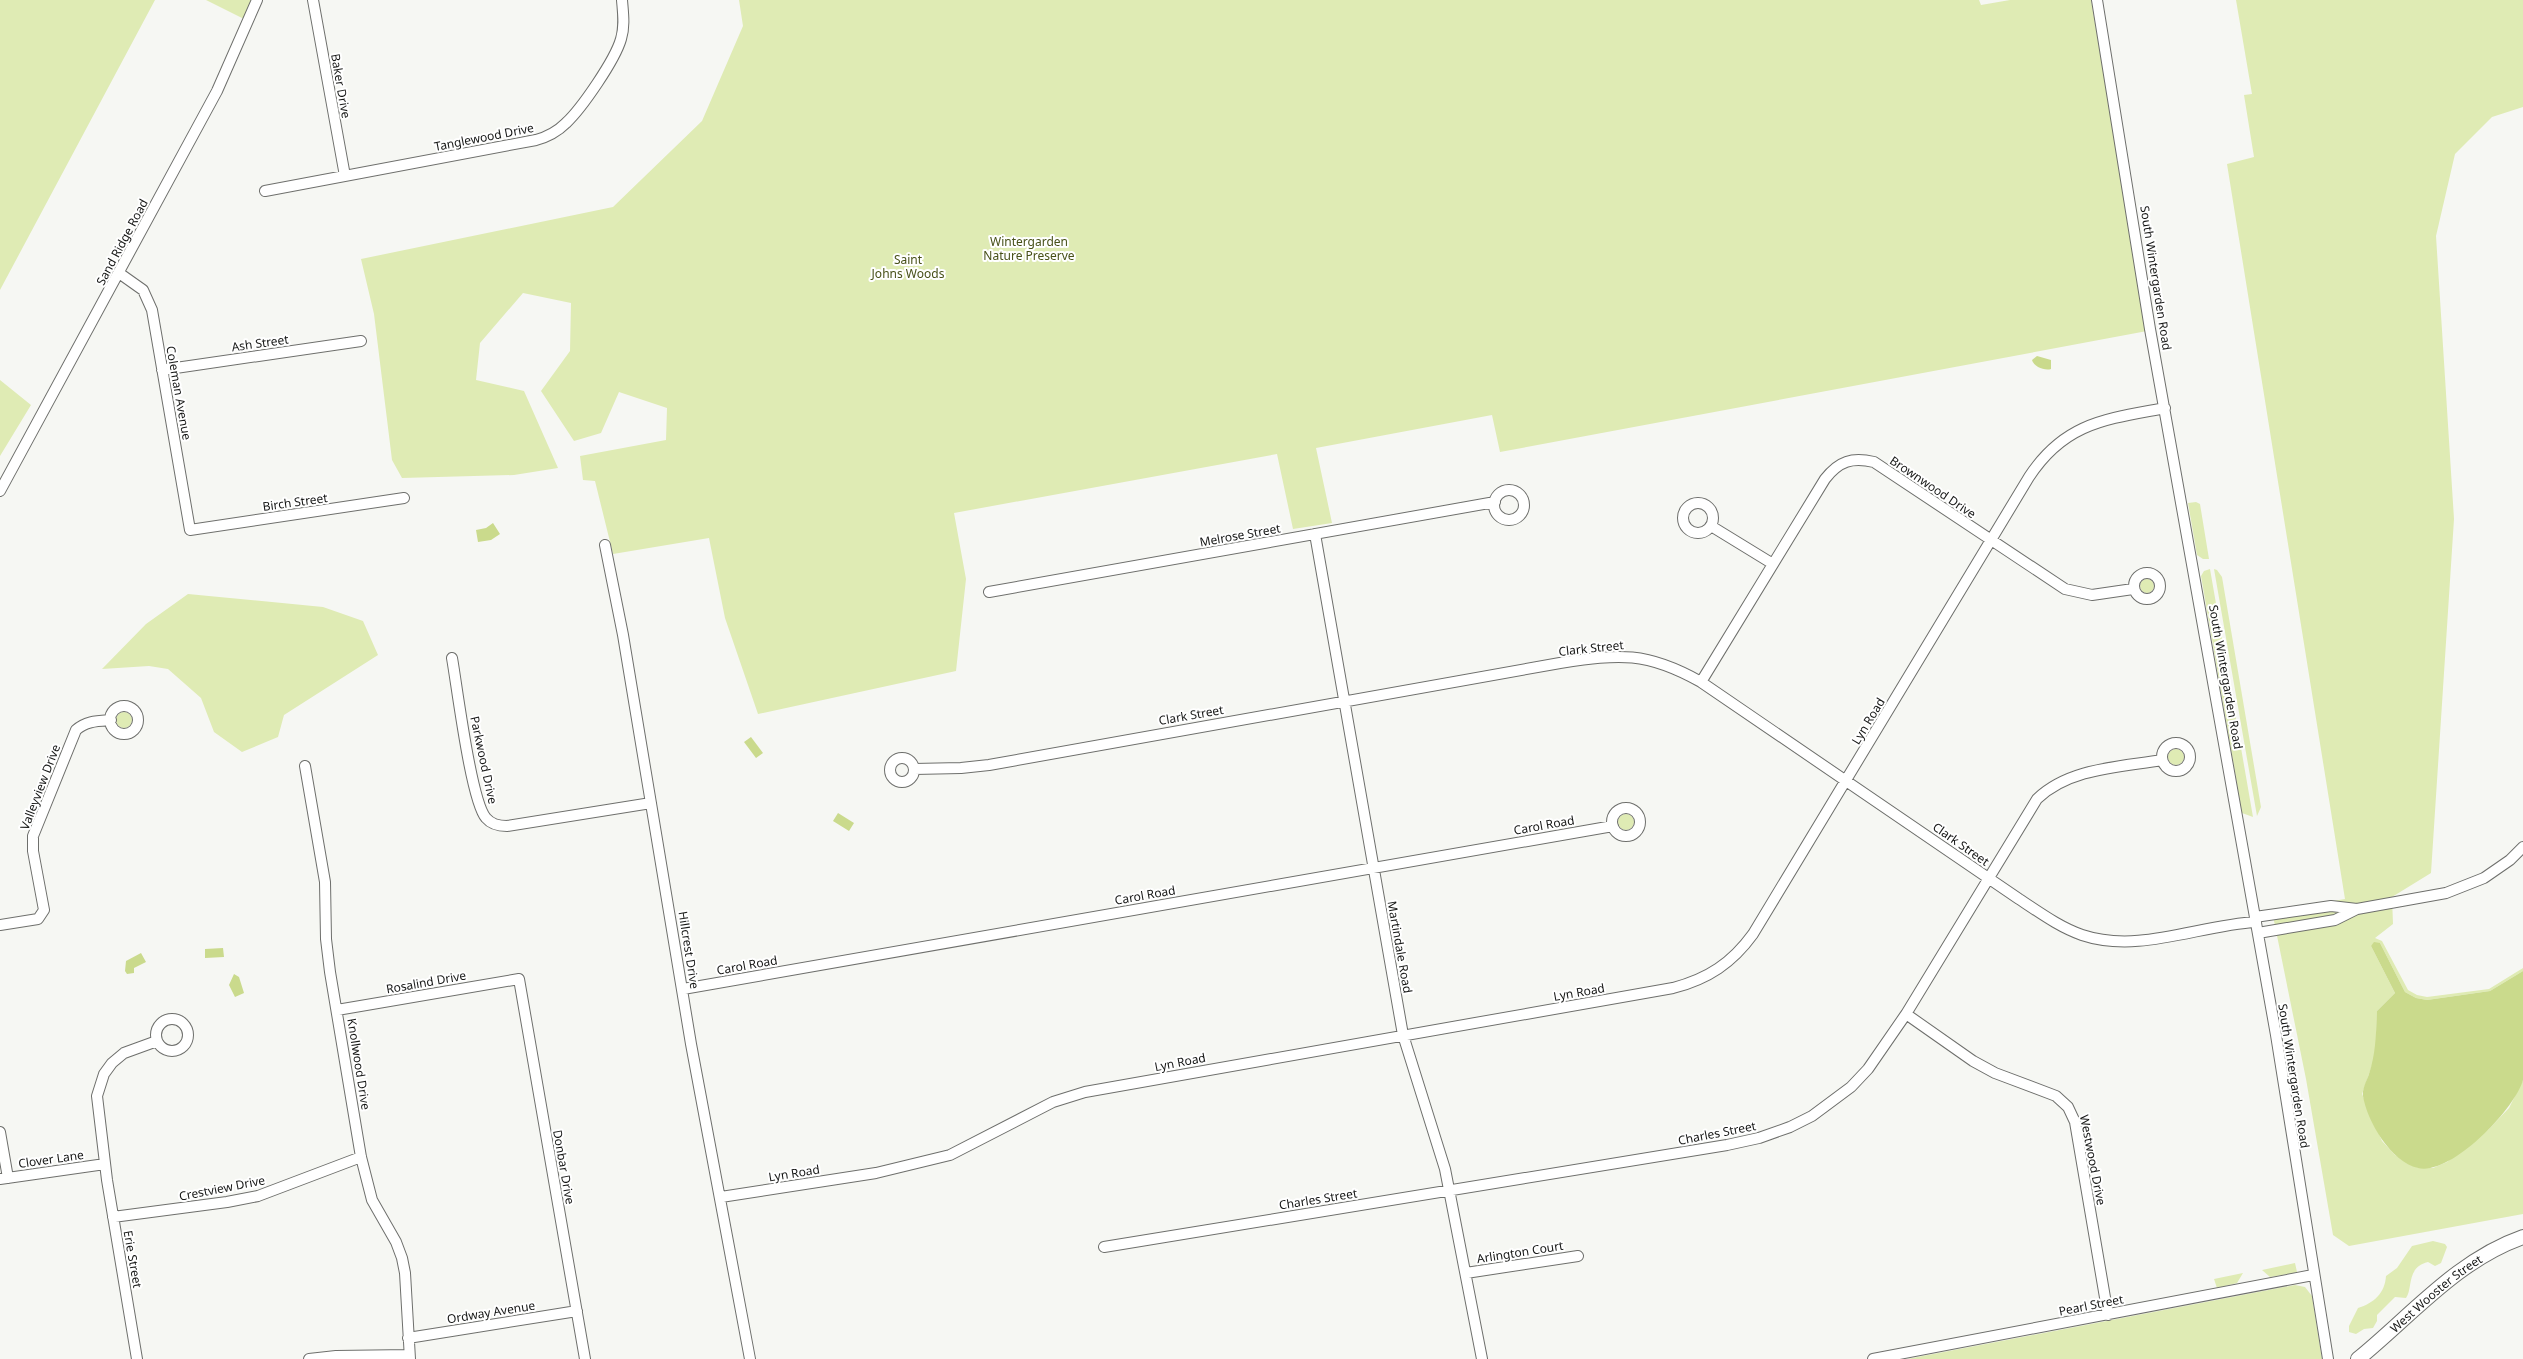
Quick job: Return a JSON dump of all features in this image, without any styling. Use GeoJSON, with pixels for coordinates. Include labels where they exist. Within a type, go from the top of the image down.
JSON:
{"type":"FeatureCollection","features":[{"type":"Feature","properties":{"kind":"main road","name":"West Wooster Street"},"geometry":{"type":"LineString","coordinates":[[2358,1359],[2464,1267],[2485,1253],[2523,1237]]}},
{"type":"Feature","properties":{"kind":"street","name":"Sand Ridge Road"},"geometry":{"type":"LineString","coordinates":[[0,491],[217,91],[257,0]]}},
{"type":"Feature","properties":{"kind":"street","name":"Baker Drive"},"geometry":{"type":"LineString","coordinates":[[313,0],[345,176]]}},
{"type":"Feature","properties":{"kind":"street","name":"Tanglewood Drive"},"geometry":{"type":"LineString","coordinates":[[265,191],[536,140],[552,134],[578,110],[618,46],[624,25],[622,0]]}},
{"type":"Feature","properties":{"kind":"street","name":"South Wintergarden Road"},"geometry":{"type":"LineString","coordinates":[[2097,0],[2165,408],[2258,933],[2328,1359]]}},
{"type":"Feature","properties":{"kind":"street","name":"Coleman Avenue"},"geometry":{"type":"LineString","coordinates":[[119,274],[136,283],[148,298],[152,310],[190,530]]}},
{"type":"Feature","properties":{"kind":"street","name":"Ash Street"},"geometry":{"type":"LineString","coordinates":[[162,370],[361,341]]}},
{"type":"Feature","properties":{"kind":"street","name":"Lyn Road"},"geometry":{"type":"LineString","coordinates":[[721,1197],[876,1173],[950,1155],[1053,1102],[1085,1092],[1674,988],[1705,978],[1732,960],[1753,934],[2032,473],[2059,442],[2079,429],[2102,420],[2165,408]]}},
{"type":"Feature","properties":{"kind":"street","name":"Brownwood Drive"},"geometry":{"type":"LineString","coordinates":[[1701,682],[1832,470],[1854,459],[1874,462],[2052,583],[2073,592],[2099,595],[2133,589]]}},
{"type":"Feature","properties":{"kind":"street","name":"Birch Street"},"geometry":{"type":"LineString","coordinates":[[190,530],[404,498]]}},
{"type":"Feature","properties":{"kind":"street","name":"Melrose Street"},"geometry":{"type":"LineString","coordinates":[[989,592],[1495,502]]}},
{"type":"Feature","properties":{"kind":"street"},"geometry":{"type":"LineString","coordinates":[[1711,526],[1773,564]]}},
{"type":"Feature","properties":{"kind":"street","name":"Martindale Road"},"geometry":{"type":"LineString","coordinates":[[1315,534],[1403,1035],[1445,1169],[1482,1359]]}},
{"type":"Feature","properties":{"kind":"street","name":"Hillcrest Drive"},"geometry":{"type":"LineString","coordinates":[[606,545],[623,635],[682,989],[750,1359]]}},
{"type":"Feature","properties":{"kind":"street","name":"Clark Street"},"geometry":{"type":"LineString","coordinates":[[914,769],[961,768],[989,765],[1343,701],[1604,657],[1628,656],[1659,661],[1701,682],[2060,925],[2082,935],[2098,939],[2145,940],[2331,906],[2357,909]]}},
{"type":"Feature","properties":{"kind":"street","name":"Parkwood Drive"},"geometry":{"type":"LineString","coordinates":[[452,658],[470,764],[480,805],[484,816],[490,822],[506,826],[651,803]]}},
{"type":"Feature","properties":{"kind":"street","name":"Valleyview Drive"},"geometry":{"type":"LineString","coordinates":[[0,925],[38,919],[44,910],[33,851],[33,836],[76,730],[83,724],[92,721],[111,720]]}},
{"type":"Feature","properties":{"kind":"street","name":"Charles Street"},"geometry":{"type":"LineString","coordinates":[[1104,1247],[1727,1145],[1759,1138],[1790,1127],[1826,1107],[1852,1087],[1883,1049],[2028,811],[2050,788],[2072,777],[2088,772],[2162,760]]}},
{"type":"Feature","properties":{"kind":"street","name":"Knollwood Drive"},"geometry":{"type":"LineString","coordinates":[[305,766],[325,882],[326,939],[361,1157],[372,1200],[396,1242],[402,1258],[405,1273],[410,1357]]}},
{"type":"Feature","properties":{"kind":"street","name":"Carol Road"},"geometry":{"type":"LineString","coordinates":[[682,989],[1613,826]]}},
{"type":"Feature","properties":{"kind":"street"},"geometry":{"type":"LineString","coordinates":[[2258,933],[2335,920],[2357,909],[2422,899],[2462,888],[2498,870],[2523,847]]}},
{"type":"Feature","properties":{"kind":"street","name":"Rosalind Drive"},"geometry":{"type":"LineString","coordinates":[[337,1010],[519,979]]}},
{"type":"Feature","properties":{"kind":"street","name":"Donbar Drive"},"geometry":{"type":"LineString","coordinates":[[519,979],[585,1359]]}},
{"type":"Feature","properties":{"kind":"street","name":"Westwood Drive"},"geometry":{"type":"LineString","coordinates":[[1906,1014],[1973,1061],[2018,1083],[2056,1096],[2068,1107],[2075,1122],[2108,1315]]}},
{"type":"Feature","properties":{"kind":"street","name":"Erie Street"},"geometry":{"type":"LineString","coordinates":[[138,1359],[113,1217],[97,1102],[99,1085],[112,1063],[124,1054],[157,1041]]}},
{"type":"Feature","properties":{"kind":"street"},"geometry":{"type":"LineString","coordinates":[[0,1132],[4,1178]]}},
{"type":"Feature","properties":{"kind":"street","name":"Crestview Drive"},"geometry":{"type":"LineString","coordinates":[[113,1217],[258,1196],[361,1157]]}},
{"type":"Feature","properties":{"kind":"street","name":"Clover Lane"},"geometry":{"type":"LineString","coordinates":[[4,1178],[105,1164]]}},
{"type":"Feature","properties":{"kind":"street","name":"Arlington Court"},"geometry":{"type":"LineString","coordinates":[[1466,1272],[1578,1256]]}},
{"type":"Feature","properties":{"kind":"street","name":"Pearl Street"},"geometry":{"type":"LineString","coordinates":[[1873,1359],[2314,1275]]}},
{"type":"Feature","properties":{"kind":"street","name":"Ordway Avenue"},"geometry":{"type":"LineString","coordinates":[[408,1338],[577,1311]]}},
{"type":"Feature","properties":{"kind":"street"},"geometry":{"type":"LineString","coordinates":[[309,1359],[336,1356],[410,1357]]}},
{"type":"Feature","properties":{"kind":"green space"},"geometry":{"type":"Polygon","coordinates":[[[0,0],[155,0],[0,290],[0,0]]]}},
{"type":"Feature","properties":{"kind":"green space"},"geometry":{"type":"Polygon","coordinates":[[[206,0],[257,0],[248,21],[206,0]]]}},
{"type":"Feature","properties":{"kind":"green space","name":"Wintergarden Nature Preserve"},"geometry":{"type":"Polygon","coordinates":[[[739,0],[1979,0],[1981,5],[2010,0],[2091,0],[2147,331],[1500,452],[1492,415],[1316,448],[1332,523],[1293,529],[1277,454],[954,513],[966,579],[956,671],[758,714],[725,618],[709,538],[613,554],[595,481],[583,480],[580,456],[666,440],[667,408],[619,392],[601,433],[574,441],[541,391],[570,351],[571,303],[523,293],[480,343],[476,380],[524,391],[558,468],[514,475],[402,478],[392,460],[374,314],[361,259],[613,207],[702,121],[743,26],[739,0]]]}},
{"type":"Feature","properties":{"kind":"green space"},"geometry":{"type":"Polygon","coordinates":[[[2236,0],[2523,0],[2523,107],[2492,117],[2455,154],[2436,236],[2454,519],[2431,873],[2392,897],[2393,924],[2375,938],[2382,941],[2408,990],[2417,995],[2427,997],[2489,989],[2523,968],[2523,971],[2490,991],[2427,1000],[2416,998],[2405,992],[2380,943],[2371,946],[2395,993],[2377,1011],[2376,1054],[2362,1094],[2382,1141],[2395,1155],[2418,1168],[2433,1168],[2447,1162],[2489,1129],[2509,1108],[2523,1080],[2523,1214],[2349,1246],[2333,1235],[2306,1079],[2272,911],[2345,899],[2227,164],[2254,157],[2244,95],[2252,94],[2236,0]]]}},
{"type":"Feature","properties":{"kind":"green space"},"geometry":{"type":"Polygon","coordinates":[[[0,380],[31,405],[0,456],[0,380]]]}},
{"type":"Feature","properties":{"kind":"green space"},"geometry":{"type":"Polygon","coordinates":[[[2196,502],[2200,504],[2209,559],[2203,559],[2197,555],[2188,503],[2196,502]]]}},
{"type":"Feature","properties":{"kind":"green space"},"geometry":{"type":"Polygon","coordinates":[[[2210,569],[2253,817],[2242,813],[2201,576],[2204,571],[2210,569]]]}},
{"type":"Feature","properties":{"kind":"green space"},"geometry":{"type":"Polygon","coordinates":[[[2214,569],[2222,577],[2261,807],[2257,816],[2214,569]]]}},
{"type":"Feature","properties":{"kind":"green space"},"geometry":{"type":"Polygon","coordinates":[[[2144,579],[2150,579],[2154,586],[2150,593],[2144,593],[2140,589],[2140,583],[2144,579]]]}},
{"type":"Feature","properties":{"kind":"green space"},"geometry":{"type":"Polygon","coordinates":[[[188,594],[323,607],[363,621],[378,655],[284,715],[278,737],[242,752],[214,732],[201,698],[168,669],[149,666],[102,669],[146,624],[188,594]]]}},
{"type":"Feature","properties":{"kind":"green space"},"geometry":{"type":"Polygon","coordinates":[[[124,712],[130,714],[132,720],[130,726],[124,728],[118,726],[116,720],[118,714],[124,712]]]}},
{"type":"Feature","properties":{"kind":"green space"},"geometry":{"type":"Polygon","coordinates":[[[2176,749],[2184,757],[2176,765],[2168,757],[2176,749]]]}},
{"type":"Feature","properties":{"kind":"green space"},"geometry":{"type":"Polygon","coordinates":[[[1626,814],[1634,822],[1626,830],[1618,822],[1626,814]]]}},
{"type":"Feature","properties":{"kind":"green space"},"geometry":{"type":"Polygon","coordinates":[[[2433,1241],[2445,1244],[2447,1247],[2441,1263],[2435,1266],[2428,1262],[2416,1268],[2411,1278],[2406,1298],[2395,1297],[2377,1315],[2377,1321],[2373,1328],[2364,1329],[2356,1334],[2349,1332],[2349,1326],[2358,1308],[2378,1296],[2386,1276],[2397,1268],[2412,1246],[2433,1241]]]}},
{"type":"Feature","properties":{"kind":"green space"},"geometry":{"type":"Polygon","coordinates":[[[2295,1263],[2297,1272],[2294,1273],[2270,1277],[2262,1270],[2295,1263]]]}},
{"type":"Feature","properties":{"kind":"green space"},"geometry":{"type":"Polygon","coordinates":[[[2243,1273],[2237,1283],[2217,1288],[2214,1279],[2243,1273]]]}},
{"type":"Feature","properties":{"kind":"green space"},"geometry":{"type":"Polygon","coordinates":[[[2295,1285],[2305,1287],[2312,1296],[2322,1359],[1907,1359],[2295,1285]]]}},
{"type":"Feature","properties":{"kind":"shaded area"},"geometry":{"type":"Polygon","coordinates":[[[2037,356],[2051,360],[2051,369],[2043,369],[2035,365],[2032,360],[2037,356]]]}},
{"type":"Feature","properties":{"kind":"shaded area"},"geometry":{"type":"Polygon","coordinates":[[[493,523],[500,534],[491,540],[478,542],[476,530],[486,528],[493,523]]]}},
{"type":"Feature","properties":{"kind":"shaded area"},"geometry":{"type":"Polygon","coordinates":[[[751,737],[763,753],[756,758],[744,742],[751,737]]]}},
{"type":"Feature","properties":{"kind":"shaded area"},"geometry":{"type":"Polygon","coordinates":[[[838,813],[854,823],[849,831],[833,821],[838,813]]]}},
{"type":"Feature","properties":{"kind":"shaded area"},"geometry":{"type":"Polygon","coordinates":[[[2374,942],[2380,943],[2405,992],[2416,998],[2427,1000],[2490,991],[2523,971],[2523,1080],[2518,1092],[2495,1123],[2480,1138],[2447,1162],[2432,1168],[2418,1168],[2399,1158],[2382,1139],[2365,1106],[2363,1090],[2373,1058],[2377,1011],[2395,993],[2371,946],[2374,942]]]}},
{"type":"Feature","properties":{"kind":"shaded area"},"geometry":{"type":"Polygon","coordinates":[[[223,948],[224,957],[205,958],[205,949],[223,948]]]}},
{"type":"Feature","properties":{"kind":"shaded area"},"geometry":{"type":"Polygon","coordinates":[[[141,953],[146,962],[134,968],[134,973],[127,974],[125,971],[126,961],[141,953]]]}},
{"type":"Feature","properties":{"kind":"shaded area"},"geometry":{"type":"Polygon","coordinates":[[[234,974],[239,977],[244,993],[235,997],[229,985],[234,974]]]}},
{"type":"Feature","properties":{"kind":"park label","name":"Saint Johns Woods"},"geometry":{"type":"Point","coordinates":[908,266]}}]}
